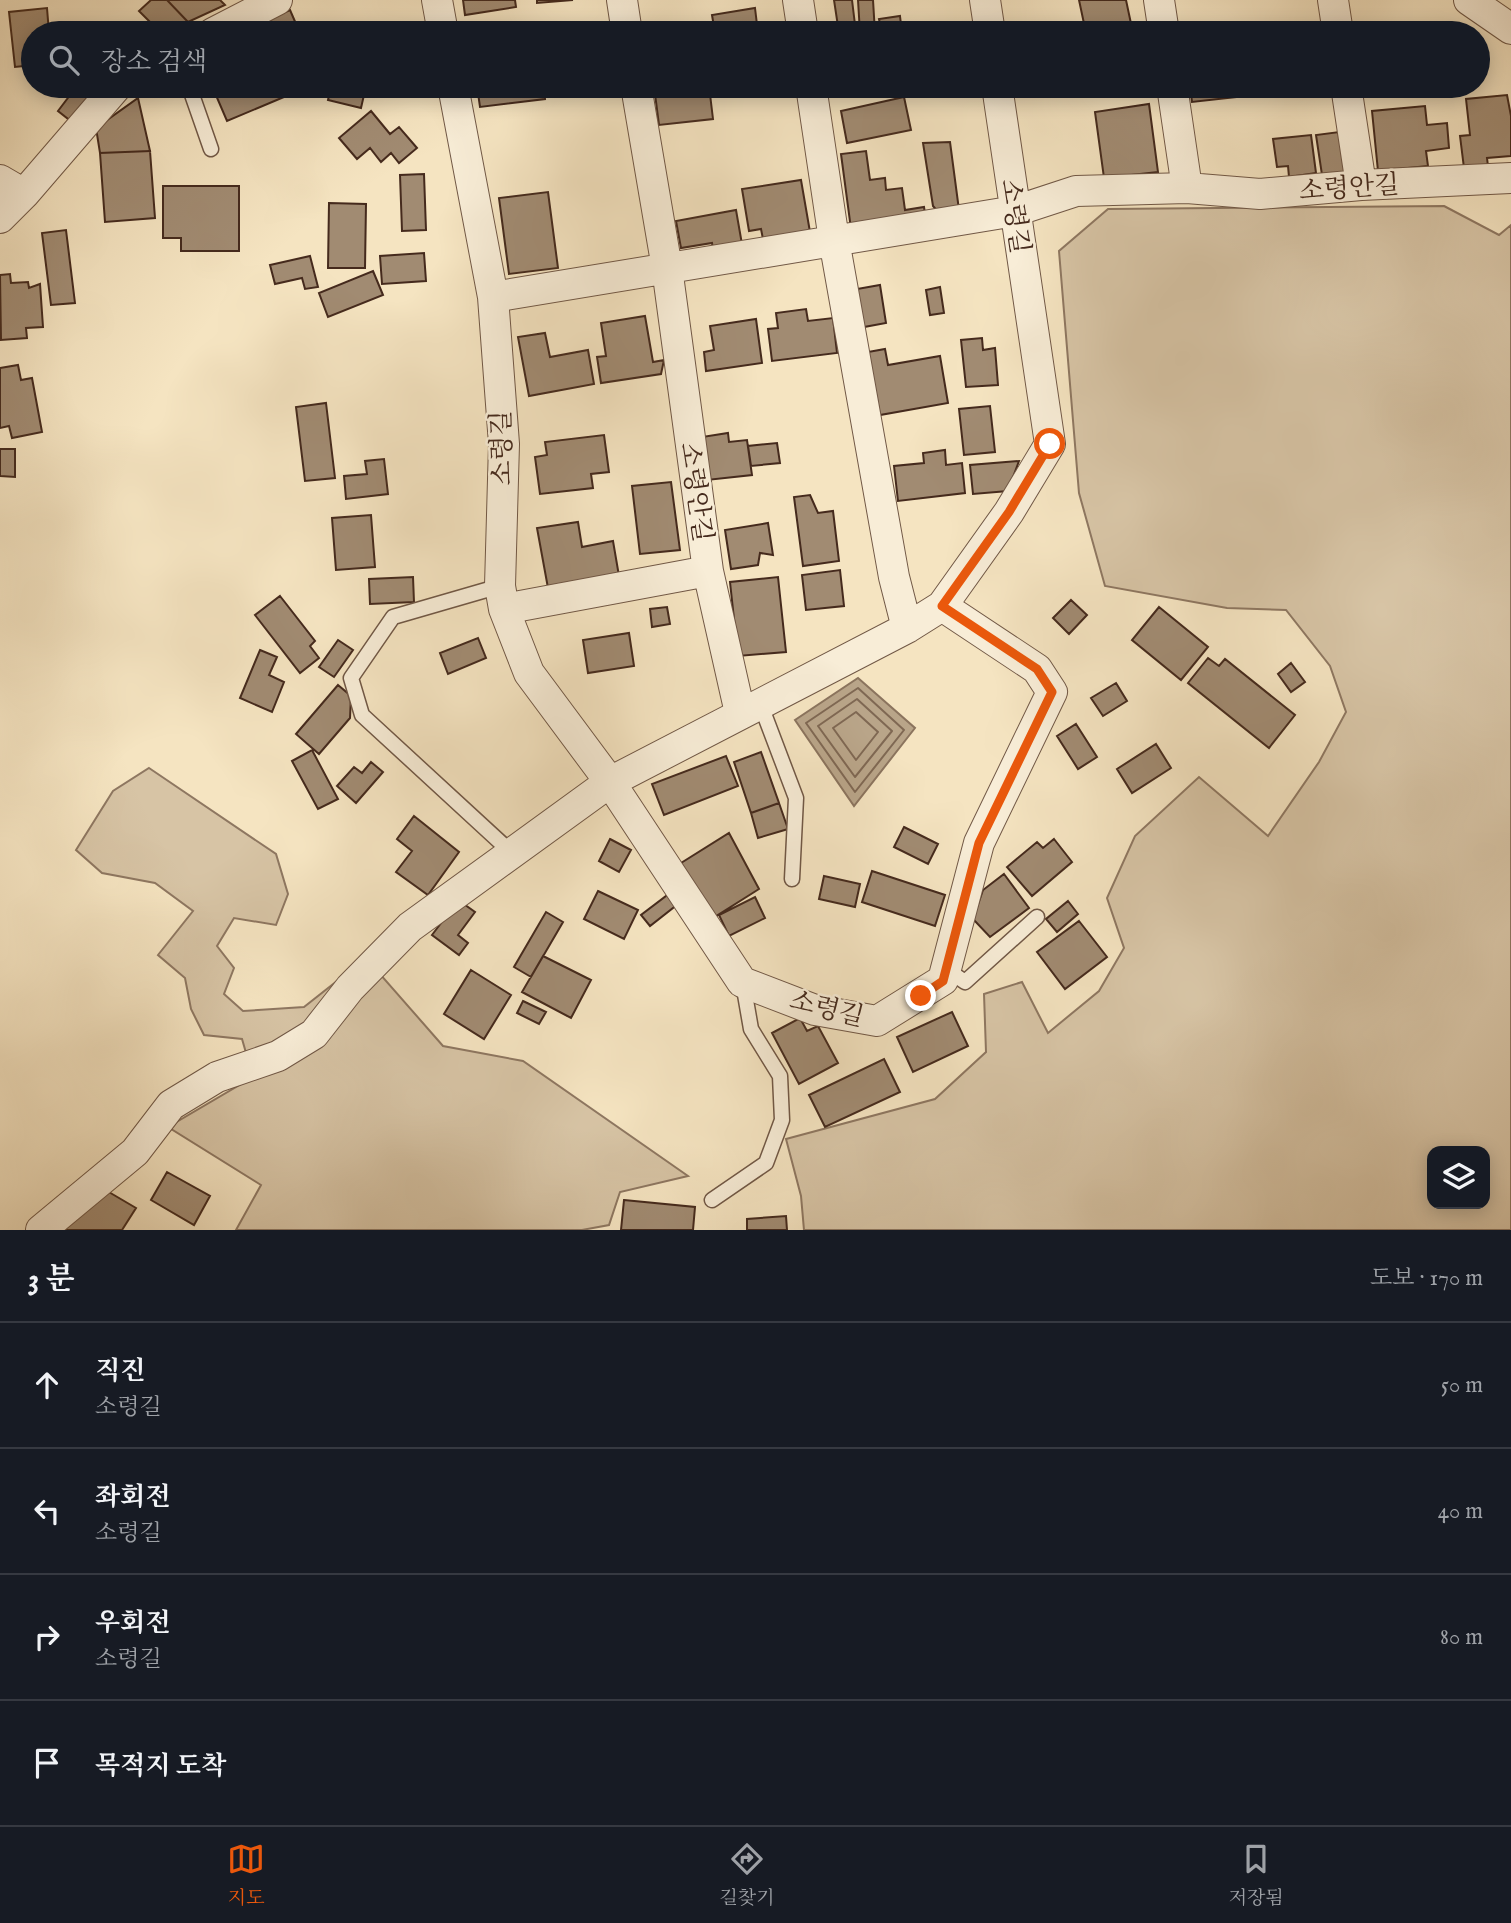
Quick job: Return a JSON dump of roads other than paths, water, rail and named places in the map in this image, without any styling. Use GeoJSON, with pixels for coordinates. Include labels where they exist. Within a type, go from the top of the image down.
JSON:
{"type":"FeatureCollection","features":[{"type":"Feature","properties":{"kind":"street"},"geometry":{"type":"LineString","coordinates":[[236,21],[277,0]]}},
{"type":"Feature","properties":{"kind":"street"},"geometry":{"type":"LineString","coordinates":[[437,0],[441,21]]}},
{"type":"Feature","properties":{"kind":"street"},"geometry":{"type":"LineString","coordinates":[[622,0],[626,21]]}},
{"type":"Feature","properties":{"kind":"street"},"geometry":{"type":"LineString","coordinates":[[798,0],[801,21]]}},
{"type":"Feature","properties":{"kind":"street"},"geometry":{"type":"LineString","coordinates":[[985,0],[988,21]]}},
{"type":"Feature","properties":{"kind":"street"},"geometry":{"type":"LineString","coordinates":[[1159,0],[1162,21]]}},
{"type":"Feature","properties":{"kind":"street"},"geometry":{"type":"LineString","coordinates":[[1334,0],[1337,21]]}},
{"type":"Feature","properties":{"kind":"street"},"geometry":{"type":"LineString","coordinates":[[1469,0],[1511,29]]}},
{"type":"Feature","properties":{"kind":"street"},"geometry":{"type":"LineString","coordinates":[[0,218],[12,187],[105,98]]}},
{"type":"Feature","properties":{"kind":"street","name":"소령길"},"geometry":{"type":"LineString","coordinates":[[455,98],[493,297],[504,444],[502,598],[529,673],[610,782],[742,982],[815,1010],[877,1021],[943,981],[979,843],[1052,692],[1037,669],[942,606]]}},
{"type":"Feature","properties":{"kind":"street","name":"소령안길"},"geometry":{"type":"LineString","coordinates":[[638,98],[667,268],[708,571],[750,708]]}},
{"type":"Feature","properties":{"kind":"street"},"geometry":{"type":"LineString","coordinates":[[813,98],[834,240],[894,577],[907,628]]}},
{"type":"Feature","properties":{"kind":"street","name":"소령길"},"geometry":{"type":"LineString","coordinates":[[610,782],[907,628],[942,606],[1009,512],[1050,444],[1000,98]]}},
{"type":"Feature","properties":{"kind":"street"},"geometry":{"type":"LineString","coordinates":[[1174,98],[1187,188]]}},
{"type":"Feature","properties":{"kind":"street"},"geometry":{"type":"LineString","coordinates":[[1348,98],[1361,185]]}},
{"type":"Feature","properties":{"kind":"street","name":"소령안길"},"geometry":{"type":"LineString","coordinates":[[493,297],[1015,211],[1076,191],[1187,188],[1260,194],[1361,185],[1511,178]]}},
{"type":"Feature","properties":{"kind":"street"},"geometry":{"type":"LineString","coordinates":[[502,598],[708,571]]}},
{"type":"Feature","properties":{"kind":"street"},"geometry":{"type":"LineString","coordinates":[[41,1230],[135,1152],[171,1105],[217,1077],[278,1056],[314,1034],[350,988],[410,927],[610,782]]}},
{"type":"Feature","properties":{"kind":"lane"},"geometry":{"type":"LineString","coordinates":[[193,98],[211,149]]}},
{"type":"Feature","properties":{"kind":"lane"},"geometry":{"type":"LineString","coordinates":[[502,598],[393,617],[351,678],[362,715],[512,853]]}},
{"type":"Feature","properties":{"kind":"lane"},"geometry":{"type":"LineString","coordinates":[[750,708],[796,798],[792,879]]}},
{"type":"Feature","properties":{"kind":"lane"},"geometry":{"type":"LineString","coordinates":[[946,969],[965,982],[1037,917]]}},
{"type":"Feature","properties":{"kind":"lane"},"geometry":{"type":"LineString","coordinates":[[712,1200],[766,1163],[782,1121],[780,1076],[751,1029],[742,982]]}},
{"type":"Feature","properties":{"kind":"water"},"geometry":{"type":"Polygon","coordinates":[[[858,678],[915,728],[854,806],[795,720],[858,678]]]}}]}
